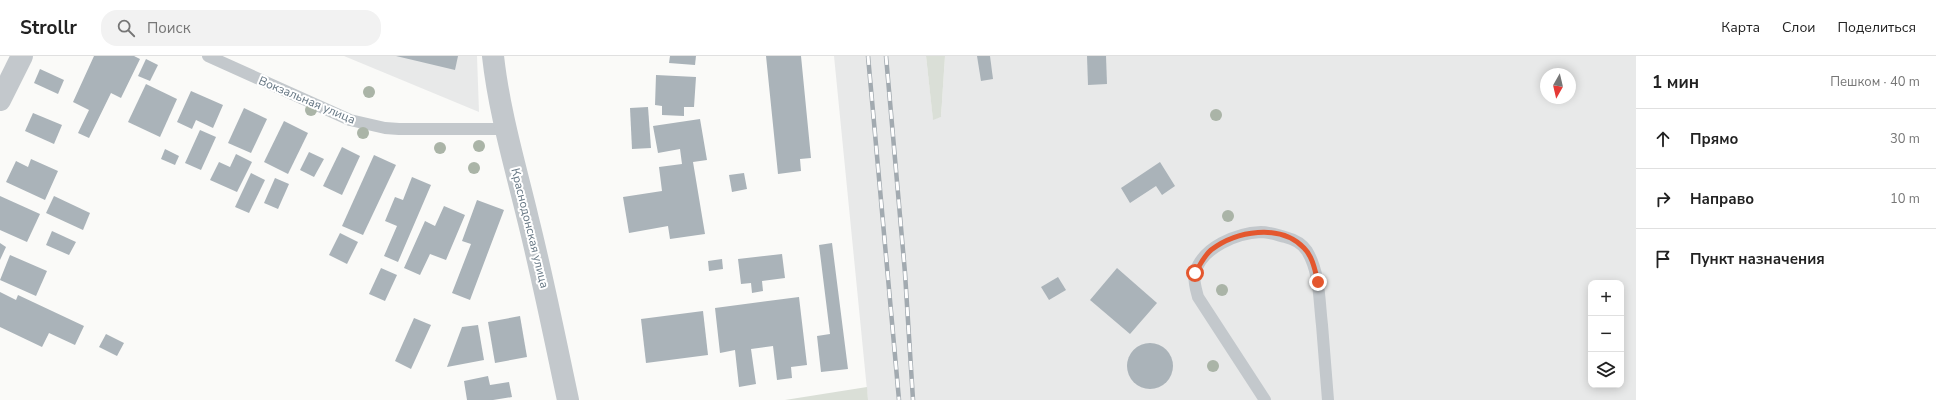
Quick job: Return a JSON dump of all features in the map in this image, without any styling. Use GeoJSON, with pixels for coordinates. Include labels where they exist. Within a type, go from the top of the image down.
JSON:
{"type":"FeatureCollection","features":[{"type":"Feature","properties":{"kind":"street"},"geometry":{"type":"LineString","coordinates":[[0,100],[22,56]]}},
{"type":"Feature","properties":{"kind":"street","name":"Краснодонская улица"},"geometry":{"type":"LineString","coordinates":[[493,56],[506,129],[547,296],[568,400]]}},
{"type":"Feature","properties":{"kind":"lane","name":"Вокзальная улица"},"geometry":{"type":"LineString","coordinates":[[208,56],[350,120],[370,125],[399,129],[506,129]]}},
{"type":"Feature","properties":{"kind":"lane"},"geometry":{"type":"LineString","coordinates":[[1265,400],[1198,297],[1194,285],[1195,273],[1210,251],[1226,241],[1244,234],[1262,232],[1295,240],[1306,249],[1312,262],[1318,282],[1328,400]]}},
{"type":"Feature","properties":{"kind":"shaded area"},"geometry":{"type":"Polygon","coordinates":[[[344,56],[477,56],[479,112],[344,56]]]}},
{"type":"Feature","properties":{"kind":"shaded area"},"geometry":{"type":"Polygon","coordinates":[[[834,56],[926,56],[933,119],[941,117],[945,56],[1636,56],[1636,400],[868,400],[834,56]]]}},
{"type":"Feature","properties":{"kind":"shaded area"},"geometry":{"type":"Polygon","coordinates":[[[926,56],[945,56],[941,117],[933,120],[926,56]]]}},
{"type":"Feature","properties":{"kind":"shaded area"},"geometry":{"type":"Polygon","coordinates":[[[867,387],[868,400],[785,400],[867,387]]]}},
{"type":"Feature","properties":{"kind":"building"},"geometry":{"type":"Polygon","coordinates":[[[94,56],[134,56],[140,59],[121,98],[111,93],[89,138],[78,133],[89,110],[73,102],[94,56]]]}},
{"type":"Feature","properties":{"kind":"building"},"geometry":{"type":"Polygon","coordinates":[[[396,56],[458,56],[455,70],[396,56]]]}},
{"type":"Feature","properties":{"kind":"building"},"geometry":{"type":"Polygon","coordinates":[[[670,56],[696,56],[695,65],[669,63],[670,56]]]}},
{"type":"Feature","properties":{"kind":"building"},"geometry":{"type":"Polygon","coordinates":[[[766,56],[801,56],[811,158],[800,159],[801,171],[778,174],[766,56]]]}},
{"type":"Feature","properties":{"kind":"building"},"geometry":{"type":"Polygon","coordinates":[[[977,56],[990,56],[993,79],[981,81],[977,56]]]}},
{"type":"Feature","properties":{"kind":"building"},"geometry":{"type":"Polygon","coordinates":[[[1087,56],[1106,56],[1107,84],[1088,85],[1087,56]]]}},
{"type":"Feature","properties":{"kind":"building"},"geometry":{"type":"Polygon","coordinates":[[[146,59],[158,65],[150,81],[138,76],[146,59]]]}},
{"type":"Feature","properties":{"kind":"building"},"geometry":{"type":"Polygon","coordinates":[[[40,69],[64,80],[58,94],[34,83],[40,69]]]}},
{"type":"Feature","properties":{"kind":"building"},"geometry":{"type":"Polygon","coordinates":[[[656,75],[696,77],[694,107],[684,107],[684,116],[662,115],[662,106],[655,105],[656,75]]]}},
{"type":"Feature","properties":{"kind":"building"},"geometry":{"type":"Polygon","coordinates":[[[146,84],[177,99],[160,137],[128,122],[146,84]]]}},
{"type":"Feature","properties":{"kind":"building"},"geometry":{"type":"Polygon","coordinates":[[[191,91],[223,105],[213,128],[196,120],[192,129],[177,122],[191,91]]]}},
{"type":"Feature","properties":{"kind":"building"},"geometry":{"type":"Polygon","coordinates":[[[648,107],[651,148],[632,149],[630,108],[648,107]]]}},
{"type":"Feature","properties":{"kind":"building"},"geometry":{"type":"Polygon","coordinates":[[[244,108],[267,119],[251,153],[228,143],[244,108]]]}},
{"type":"Feature","properties":{"kind":"building"},"geometry":{"type":"Polygon","coordinates":[[[33,113],[62,125],[54,144],[25,131],[33,113]]]}},
{"type":"Feature","properties":{"kind":"building"},"geometry":{"type":"Polygon","coordinates":[[[700,119],[707,160],[693,162],[705,234],[670,239],[668,226],[629,233],[623,197],[662,191],[659,167],[682,164],[680,149],[658,153],[653,126],[700,119]]]}},
{"type":"Feature","properties":{"kind":"building"},"geometry":{"type":"Polygon","coordinates":[[[284,121],[308,133],[288,174],[264,162],[284,121]]]}},
{"type":"Feature","properties":{"kind":"building"},"geometry":{"type":"Polygon","coordinates":[[[200,130],[216,137],[201,170],[185,163],[200,130]]]}},
{"type":"Feature","properties":{"kind":"building"},"geometry":{"type":"Polygon","coordinates":[[[342,147],[360,156],[342,195],[323,186],[342,147]]]}},
{"type":"Feature","properties":{"kind":"building"},"geometry":{"type":"Polygon","coordinates":[[[165,149],[179,156],[175,165],[161,159],[165,149]]]}},
{"type":"Feature","properties":{"kind":"building"},"geometry":{"type":"Polygon","coordinates":[[[309,152],[324,159],[314,177],[300,170],[309,152]]]}},
{"type":"Feature","properties":{"kind":"building"},"geometry":{"type":"Polygon","coordinates":[[[236,154],[252,162],[237,192],[210,180],[219,162],[230,167],[236,154]]]}},
{"type":"Feature","properties":{"kind":"building"},"geometry":{"type":"Polygon","coordinates":[[[374,155],[396,165],[363,235],[342,226],[374,155]]]}},
{"type":"Feature","properties":{"kind":"building"},"geometry":{"type":"Polygon","coordinates":[[[31,159],[58,171],[45,200],[6,182],[16,161],[28,167],[31,159]]]}},
{"type":"Feature","properties":{"kind":"building"},"geometry":{"type":"Polygon","coordinates":[[[1160,162],[1175,186],[1162,195],[1156,186],[1130,203],[1121,188],[1160,162]]]}},
{"type":"Feature","properties":{"kind":"building"},"geometry":{"type":"Polygon","coordinates":[[[251,173],[265,180],[249,213],[235,207],[251,173]]]}},
{"type":"Feature","properties":{"kind":"building"},"geometry":{"type":"Polygon","coordinates":[[[744,173],[747,189],[732,192],[729,175],[744,173]]]}},
{"type":"Feature","properties":{"kind":"building"},"geometry":{"type":"Polygon","coordinates":[[[412,177],[431,185],[398,262],[384,256],[397,226],[385,221],[395,197],[403,200],[412,177]]]}},
{"type":"Feature","properties":{"kind":"building"},"geometry":{"type":"Polygon","coordinates":[[[275,178],[289,184],[278,209],[264,203],[275,178]]]}},
{"type":"Feature","properties":{"kind":"building"},"geometry":{"type":"Polygon","coordinates":[[[0,196],[40,214],[27,242],[0,230],[0,196]]]}},
{"type":"Feature","properties":{"kind":"building"},"geometry":{"type":"Polygon","coordinates":[[[54,196],[90,213],[83,230],[46,213],[54,196]]]}},
{"type":"Feature","properties":{"kind":"building"},"geometry":{"type":"Polygon","coordinates":[[[477,200],[504,210],[470,300],[452,293],[471,244],[462,241],[477,200]]]}},
{"type":"Feature","properties":{"kind":"building"},"geometry":{"type":"Polygon","coordinates":[[[444,206],[465,215],[446,260],[430,254],[420,275],[404,268],[425,221],[435,226],[444,206]]]}},
{"type":"Feature","properties":{"kind":"building"},"geometry":{"type":"Polygon","coordinates":[[[52,231],[76,242],[69,255],[46,245],[52,231]]]}},
{"type":"Feature","properties":{"kind":"building"},"geometry":{"type":"Polygon","coordinates":[[[340,233],[358,242],[347,264],[329,255],[340,233]]]}},
{"type":"Feature","properties":{"kind":"building"},"geometry":{"type":"Polygon","coordinates":[[[0,243],[6,247],[0,260],[0,243]]]}},
{"type":"Feature","properties":{"kind":"building"},"geometry":{"type":"Polygon","coordinates":[[[832,243],[848,369],[821,372],[817,336],[830,334],[819,245],[832,243]]]}},
{"type":"Feature","properties":{"kind":"building"},"geometry":{"type":"Polygon","coordinates":[[[782,254],[785,278],[762,281],[763,291],[752,293],[751,283],[741,284],[738,259],[782,254]]]}},
{"type":"Feature","properties":{"kind":"building"},"geometry":{"type":"Polygon","coordinates":[[[10,255],[47,271],[36,296],[0,280],[10,255]]]}},
{"type":"Feature","properties":{"kind":"building"},"geometry":{"type":"Polygon","coordinates":[[[722,259],[723,269],[709,271],[708,261],[722,259]]]}},
{"type":"Feature","properties":{"kind":"building"},"geometry":{"type":"Polygon","coordinates":[[[381,268],[397,275],[385,301],[369,294],[381,268]]]}},
{"type":"Feature","properties":{"kind":"building"},"geometry":{"type":"Polygon","coordinates":[[[1117,268],[1157,303],[1130,334],[1090,300],[1117,268]]]}},
{"type":"Feature","properties":{"kind":"building"},"geometry":{"type":"Polygon","coordinates":[[[1058,277],[1066,290],[1049,300],[1041,287],[1058,277]]]}},
{"type":"Feature","properties":{"kind":"building"},"geometry":{"type":"Polygon","coordinates":[[[0,292],[16,300],[18,295],[84,326],[75,345],[49,333],[42,347],[0,327],[0,292]]]}},
{"type":"Feature","properties":{"kind":"building"},"geometry":{"type":"Polygon","coordinates":[[[799,297],[807,365],[791,367],[792,378],[777,380],[773,346],[751,349],[756,384],[739,387],[735,350],[720,353],[715,308],[799,297]]]}},
{"type":"Feature","properties":{"kind":"building"},"geometry":{"type":"Polygon","coordinates":[[[703,311],[708,355],[646,363],[641,319],[703,311]]]}},
{"type":"Feature","properties":{"kind":"building"},"geometry":{"type":"Polygon","coordinates":[[[520,316],[527,357],[495,363],[488,322],[520,316]]]}},
{"type":"Feature","properties":{"kind":"building"},"geometry":{"type":"Polygon","coordinates":[[[414,318],[431,325],[411,369],[395,361],[414,318]]]}},
{"type":"Feature","properties":{"kind":"building"},"geometry":{"type":"Polygon","coordinates":[[[478,325],[484,360],[447,367],[462,327],[478,325]]]}},
{"type":"Feature","properties":{"kind":"building"},"geometry":{"type":"Polygon","coordinates":[[[106,334],[124,343],[117,356],[99,347],[106,334]]]}},
{"type":"Feature","properties":{"kind":"building"},"geometry":{"type":"Polygon","coordinates":[[[1146,343],[1154,343],[1163,347],[1169,353],[1173,366],[1169,379],[1163,385],[1154,389],[1146,389],[1137,385],[1131,379],[1127,370],[1127,362],[1131,353],[1137,347],[1146,343]]]}},
{"type":"Feature","properties":{"kind":"building"},"geometry":{"type":"Polygon","coordinates":[[[488,376],[490,385],[509,382],[512,397],[493,400],[467,400],[464,381],[488,376]]]}},
{"type":"Feature","properties":{"kind":"railway"},"geometry":{"type":"LineString","coordinates":[[868,56],[899,400]]}},
{"type":"Feature","properties":{"kind":"railway"},"geometry":{"type":"LineString","coordinates":[[886,56],[905,273],[913,400]]}},
{"type":"Feature","properties":{"kind":"route"},"geometry":{"type":"LineString","coordinates":[[1195,273],[1210,251],[1226,241],[1244,234],[1262,232],[1276,234],[1295,240],[1306,249],[1318,282]]}}]}
